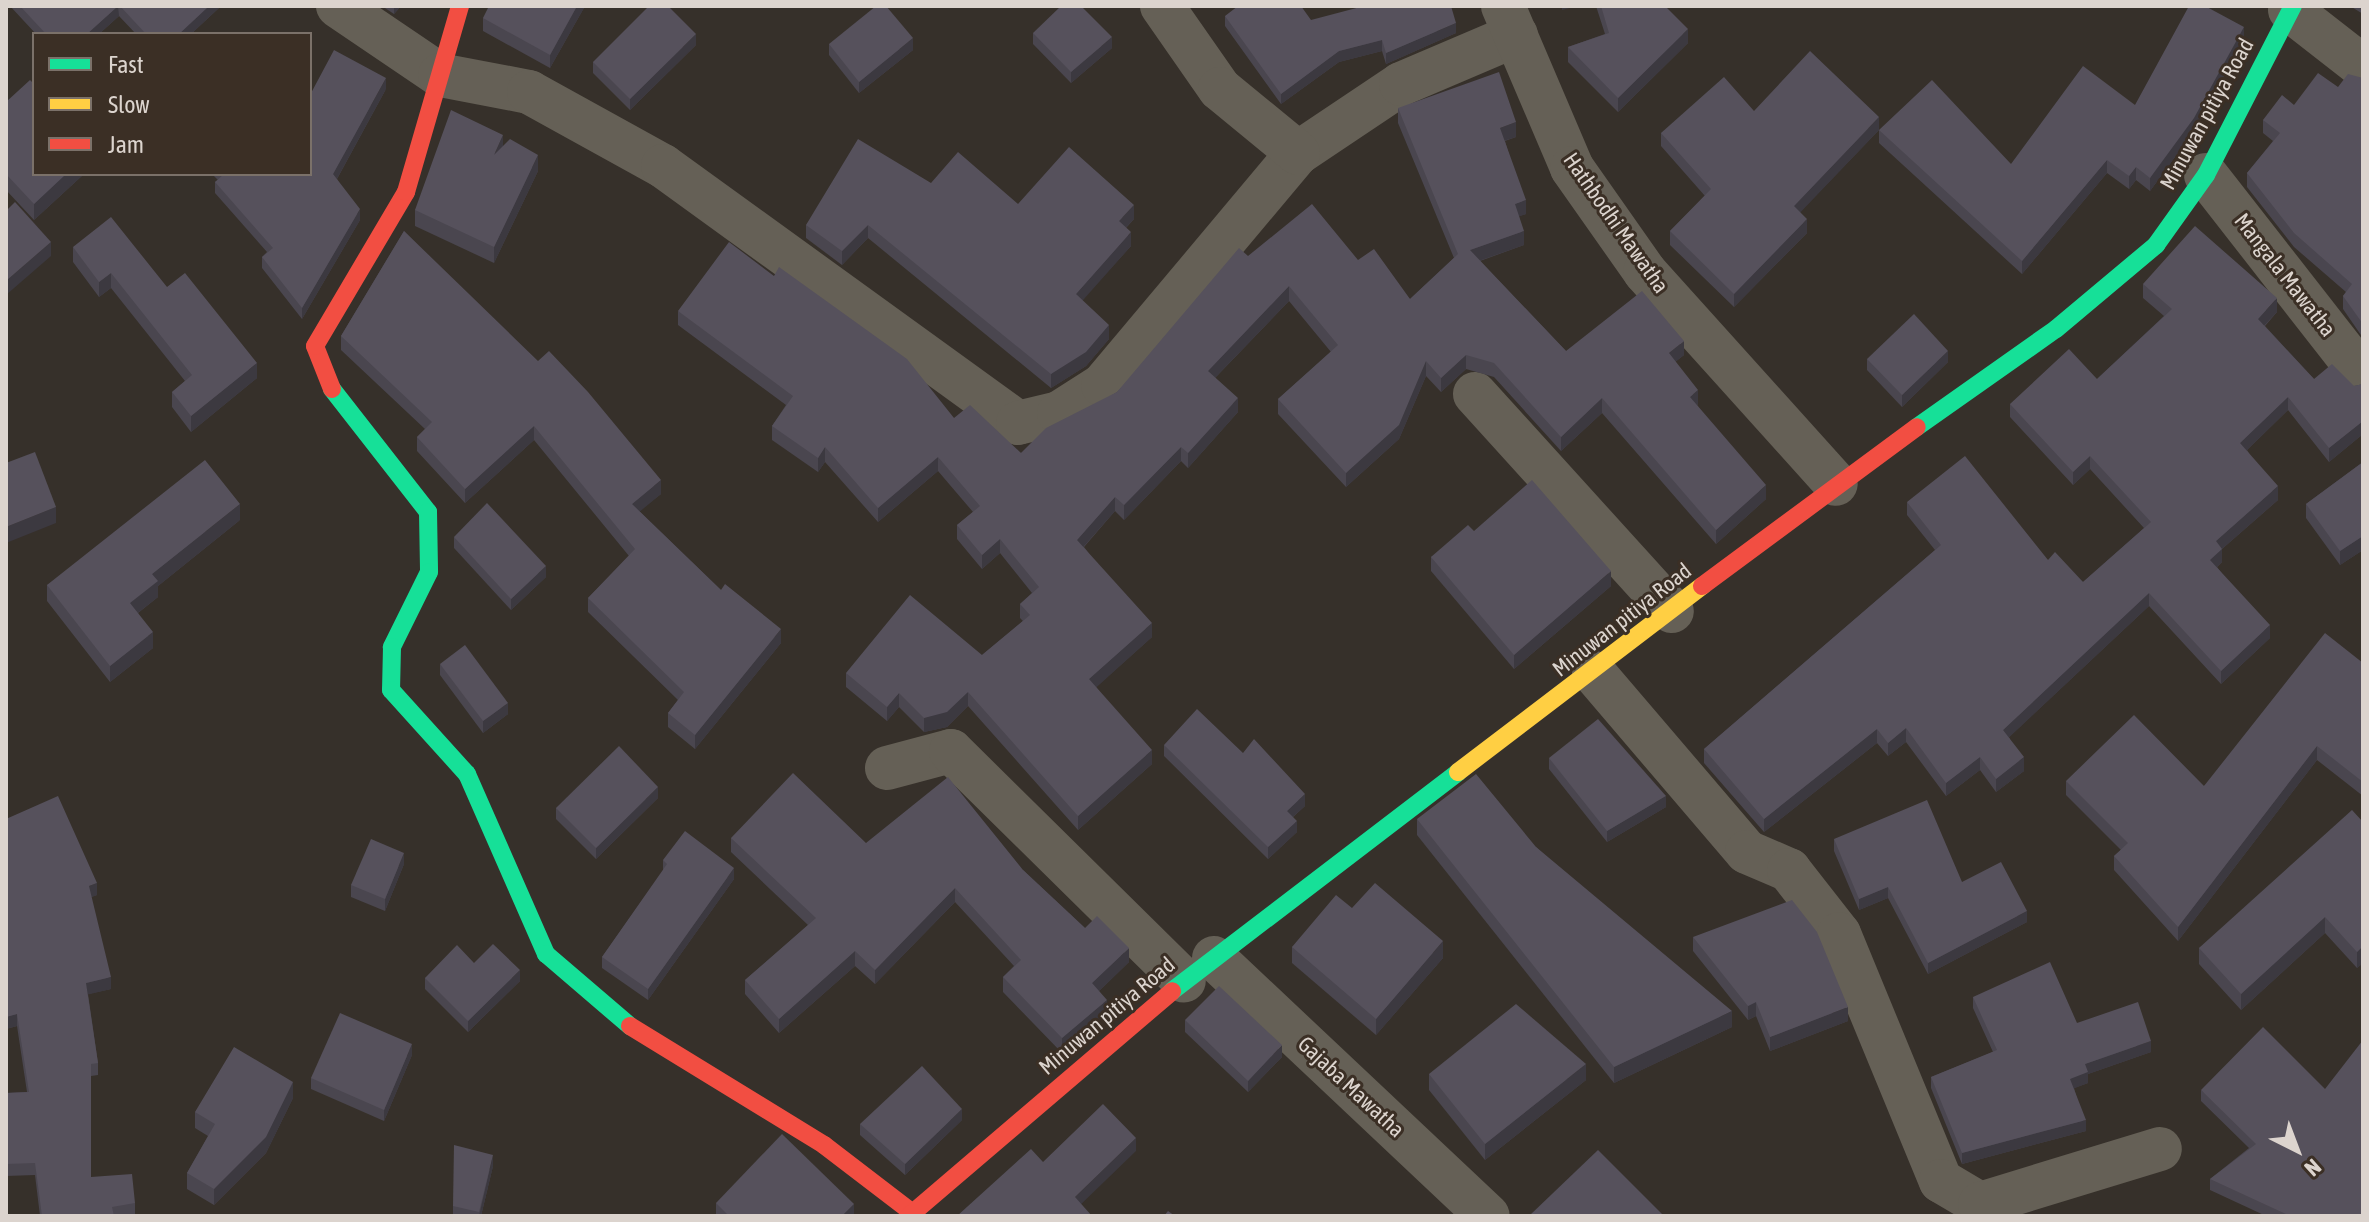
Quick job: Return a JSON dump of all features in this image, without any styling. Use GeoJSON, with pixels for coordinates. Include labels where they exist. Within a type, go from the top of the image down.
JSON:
{"type":"FeatureCollection","features":[{"type":"Feature","properties":{"kind":"street"},"geometry":{"type":"LineString","coordinates":[[338,6],[440,75],[529,92],[663,166],[1018,423],[1059,413],[1103,385],[1298,153],[1401,84],[1509,21]]}},
{"type":"Feature","properties":{"kind":"street"},"geometry":{"type":"LineString","coordinates":[[460,6],[406,192],[315,346],[321,375],[428,512],[429,572],[392,647],[391,690],[467,774],[546,954],[623,1022],[824,1145],[911,1214]]}},
{"type":"Feature","properties":{"kind":"street"},"geometry":{"type":"LineString","coordinates":[[1162,6],[1220,89],[1298,153]]}},
{"type":"Feature","properties":{"kind":"street"},"geometry":{"type":"LineString","coordinates":[[2291,8],[2363,67]]}},
{"type":"Feature","properties":{"kind":"street","name":"Minuwan pitiya Road"},"geometry":{"type":"LineString","coordinates":[[911,1214],[1199,970],[1594,673],[1836,484],[2056,329],[2156,245],[2206,175],[2291,8]]}},
{"type":"Feature","properties":{"kind":"street","name":"Hathbodhi Mawatha"},"geometry":{"type":"LineString","coordinates":[[1509,21],[1572,168],[1645,272],[1836,484]]}},
{"type":"Feature","properties":{"kind":"street","name":"Mangala Mawatha"},"geometry":{"type":"LineString","coordinates":[[2206,175],[2363,376]]}},
{"type":"Feature","properties":{"kind":"street"},"geometry":{"type":"LineString","coordinates":[[1475,394],[1672,611]]}},
{"type":"Feature","properties":{"kind":"street"},"geometry":{"type":"LineString","coordinates":[[1594,673],[1747,852],[1789,870],[1839,934],[1941,1181],[1980,1204],[2160,1149]]}},
{"type":"Feature","properties":{"kind":"street","name":"Gajaba Mawatha"},"geometry":{"type":"LineString","coordinates":[[887,768],[951,751],[1199,970],[1488,1216]]}},
{"type":"Feature","properties":{"kind":"building"},"geometry":{"type":"Polygon","coordinates":[[[20,6],[118,6],[89,32],[44,32],[20,6]]]}},
{"type":"Feature","properties":{"kind":"building"},"geometry":{"type":"Polygon","coordinates":[[[120,6],[209,6],[181,32],[144,32],[120,6]]]}},
{"type":"Feature","properties":{"kind":"building"},"geometry":{"type":"Polygon","coordinates":[[[489,6],[577,6],[550,55],[483,18],[489,6]]]}},
{"type":"Feature","properties":{"kind":"building"},"geometry":{"type":"Polygon","coordinates":[[[649,6],[668,6],[696,34],[630,99],[593,62],[649,6]]]}},
{"type":"Feature","properties":{"kind":"building"},"geometry":{"type":"Polygon","coordinates":[[[876,6],[886,6],[913,38],[859,82],[829,44],[876,6]]]}},
{"type":"Feature","properties":{"kind":"building"},"geometry":{"type":"Polygon","coordinates":[[[1061,6],[1081,6],[1112,37],[1071,72],[1033,33],[1061,6]]]}},
{"type":"Feature","properties":{"kind":"building"},"geometry":{"type":"Polygon","coordinates":[[[1238,6],[1301,6],[1311,20],[1364,6],[1451,6],[1456,23],[1386,53],[1382,40],[1339,51],[1281,94],[1225,16],[1238,6]]]}},
{"type":"Feature","properties":{"kind":"building"},"geometry":{"type":"Polygon","coordinates":[[[1601,6],[1665,6],[1688,29],[1618,98],[1568,47],[1609,33],[1601,6]]]}},
{"type":"Feature","properties":{"kind":"building"},"geometry":{"type":"Polygon","coordinates":[[[2189,6],[2205,6],[2244,27],[2194,118],[2150,178],[2136,167],[2129,176],[2107,160],[2022,261],[1879,130],[1932,80],[2011,164],[2083,66],[2135,105],[2189,6]]]}},
{"type":"Feature","properties":{"kind":"building"},"geometry":{"type":"Polygon","coordinates":[[[334,50],[386,78],[333,174],[360,209],[302,308],[262,257],[273,248],[215,182],[222,176],[312,176],[312,91],[334,50]]]}},
{"type":"Feature","properties":{"kind":"building"},"geometry":{"type":"Polygon","coordinates":[[[1810,51],[1879,117],[1794,206],[1807,219],[1734,294],[1670,231],[1711,189],[1661,133],[1724,77],[1754,111],[1810,51]]]}},
{"type":"Feature","properties":{"kind":"building"},"geometry":{"type":"Polygon","coordinates":[[[1499,72],[1516,122],[1500,128],[1526,200],[1515,204],[1524,231],[1470,250],[1566,351],[1642,291],[1684,341],[1669,353],[1698,390],[1690,397],[1766,485],[1716,530],[1602,398],[1561,437],[1494,363],[1466,355],[1441,378],[1426,361],[1399,425],[1346,473],[1278,399],[1338,345],[1289,286],[1208,371],[1238,398],[1188,453],[1181,447],[1124,505],[1115,497],[1077,540],[1152,623],[1089,679],[1152,750],[1078,816],[968,692],[947,712],[924,718],[899,693],[887,707],[846,673],[910,595],[982,655],[1030,615],[1020,604],[1039,587],[1000,539],[982,555],[957,525],[980,506],[938,457],[878,508],[825,447],[818,458],[772,426],[793,396],[678,311],[729,242],[774,276],[779,267],[907,359],[954,418],[970,405],[1021,453],[1046,428],[1117,392],[1239,248],[1248,256],[1312,204],[1358,260],[1374,249],[1410,299],[1458,254],[1398,108],[1499,72]]]}},
{"type":"Feature","properties":{"kind":"building"},"geometry":{"type":"Polygon","coordinates":[[[2318,73],[2338,87],[2348,74],[2363,78],[2363,324],[2343,296],[2352,284],[2294,233],[2247,173],[2280,133],[2263,120],[2282,95],[2294,105],[2318,73]]]}},
{"type":"Feature","properties":{"kind":"building"},"geometry":{"type":"Polygon","coordinates":[[[30,80],[32,82],[32,176],[64,176],[34,204],[6,174],[6,102],[30,80]]]}},
{"type":"Feature","properties":{"kind":"building"},"geometry":{"type":"Polygon","coordinates":[[[451,110],[503,135],[494,155],[510,139],[538,155],[494,247],[415,210],[451,110]]]}},
{"type":"Feature","properties":{"kind":"building"},"geometry":{"type":"Polygon","coordinates":[[[858,139],[931,183],[958,152],[1018,204],[1069,147],[1134,205],[1119,221],[1131,232],[1076,294],[1109,325],[1086,352],[1051,374],[868,225],[842,251],[806,225],[858,139]]]}},
{"type":"Feature","properties":{"kind":"building"},"geometry":{"type":"Polygon","coordinates":[[[15,202],[51,242],[6,281],[6,211],[15,202]]]}},
{"type":"Feature","properties":{"kind":"building"},"geometry":{"type":"Polygon","coordinates":[[[111,217],[167,287],[185,273],[257,363],[191,416],[172,392],[192,375],[111,273],[99,282],[73,247],[111,217]]]}},
{"type":"Feature","properties":{"kind":"building"},"geometry":{"type":"Polygon","coordinates":[[[2195,226],[2277,298],[2258,319],[2314,379],[2332,364],[2354,386],[2363,384],[2363,421],[2329,448],[2288,397],[2240,443],[2278,486],[2216,541],[2222,549],[2210,560],[2270,625],[2221,671],[2149,593],[2003,730],[2024,757],[1996,779],[1980,757],[1946,783],[1906,728],[1888,743],[1877,729],[1764,819],[1704,749],[1941,545],[1907,502],[1965,456],[2048,560],[2055,552],[2083,582],[2151,522],[2090,456],[2073,472],[2010,404],[2069,349],[2097,379],[2172,309],[2143,284],[2195,226]]]}},
{"type":"Feature","properties":{"kind":"building"},"geometry":{"type":"Polygon","coordinates":[[[404,231],[538,361],[549,351],[588,392],[661,480],[632,504],[721,590],[725,584],[781,629],[695,735],[668,713],[684,692],[588,598],[635,549],[534,426],[465,489],[417,437],[432,422],[341,336],[404,231]]]}},
{"type":"Feature","properties":{"kind":"building"},"geometry":{"type":"Polygon","coordinates":[[[1914,314],[1948,351],[1902,395],[1867,359],[1914,314]]]}},
{"type":"Feature","properties":{"kind":"building"},"geometry":{"type":"Polygon","coordinates":[[[35,452],[56,507],[6,527],[6,463],[35,452]]]}},
{"type":"Feature","properties":{"kind":"building"},"geometry":{"type":"Polygon","coordinates":[[[205,460],[240,504],[152,574],[158,581],[130,603],[153,632],[110,666],[47,585],[205,460]]]}},
{"type":"Feature","properties":{"kind":"building"},"geometry":{"type":"Polygon","coordinates":[[[2363,462],[2363,536],[2340,551],[2306,504],[2363,462]]]}},
{"type":"Feature","properties":{"kind":"building"},"geometry":{"type":"Polygon","coordinates":[[[1532,480],[1611,571],[1514,655],[1431,557],[1468,525],[1474,531],[1532,480]]]}},
{"type":"Feature","properties":{"kind":"building"},"geometry":{"type":"Polygon","coordinates":[[[487,503],[546,566],[511,599],[454,537],[487,503]]]}},
{"type":"Feature","properties":{"kind":"building"},"geometry":{"type":"Polygon","coordinates":[[[2325,633],[2363,663],[2363,782],[2317,746],[2178,927],[2114,856],[2128,843],[2066,781],[2134,715],[2204,786],[2325,633]]]}},
{"type":"Feature","properties":{"kind":"building"},"geometry":{"type":"Polygon","coordinates":[[[465,645],[508,703],[483,721],[440,664],[465,645]]]}},
{"type":"Feature","properties":{"kind":"building"},"geometry":{"type":"Polygon","coordinates":[[[1197,709],[1243,753],[1254,739],[1305,794],[1287,811],[1297,821],[1268,847],[1164,745],[1197,709]]]}},
{"type":"Feature","properties":{"kind":"building"},"geometry":{"type":"Polygon","coordinates":[[[1598,719],[1666,796],[1607,831],[1549,758],[1598,719]]]}},
{"type":"Feature","properties":{"kind":"building"},"geometry":{"type":"Polygon","coordinates":[[[619,746],[658,787],[596,848],[556,808],[619,746]]]}},
{"type":"Feature","properties":{"kind":"building"},"geometry":{"type":"Polygon","coordinates":[[[793,773],[866,843],[948,777],[1023,870],[1085,928],[1097,916],[1129,948],[1092,983],[1107,1000],[1062,1038],[1003,977],[1021,960],[955,888],[875,970],[855,951],[779,1019],[745,980],[816,918],[731,838],[793,773]]]}},
{"type":"Feature","properties":{"kind":"building"},"geometry":{"type":"Polygon","coordinates":[[[1476,774],[1536,847],[1732,1011],[1614,1067],[1417,819],[1476,774]]]}},
{"type":"Feature","properties":{"kind":"building"},"geometry":{"type":"Polygon","coordinates":[[[58,796],[97,883],[89,886],[111,977],[86,983],[98,1063],[91,1064],[91,1177],[132,1174],[135,1203],[112,1207],[114,1216],[42,1216],[35,1163],[6,1164],[6,1093],[29,1092],[17,1014],[6,1017],[6,819],[58,796]]]}},
{"type":"Feature","properties":{"kind":"building"},"geometry":{"type":"Polygon","coordinates":[[[1927,800],[1962,882],[2001,862],[2027,911],[1928,963],[1888,887],[1859,899],[1834,839],[1927,800]]]}},
{"type":"Feature","properties":{"kind":"building"},"geometry":{"type":"Polygon","coordinates":[[[2352,810],[2363,822],[2363,946],[2357,952],[2325,917],[2241,994],[2199,948],[2352,810]]]}},
{"type":"Feature","properties":{"kind":"building"},"geometry":{"type":"Polygon","coordinates":[[[685,831],[734,868],[648,989],[602,957],[667,864],[663,860],[685,831]]]}},
{"type":"Feature","properties":{"kind":"building"},"geometry":{"type":"Polygon","coordinates":[[[371,839],[404,853],[385,899],[351,885],[371,839]]]}},
{"type":"Feature","properties":{"kind":"building"},"geometry":{"type":"Polygon","coordinates":[[[1375,883],[1443,941],[1376,1019],[1292,947],[1336,895],[1352,908],[1375,883]]]}},
{"type":"Feature","properties":{"kind":"building"},"geometry":{"type":"Polygon","coordinates":[[[1792,900],[1817,932],[1848,1007],[1770,1037],[1756,1002],[1748,1006],[1693,937],[1792,900]]]}},
{"type":"Feature","properties":{"kind":"building"},"geometry":{"type":"Polygon","coordinates":[[[493,944],[520,970],[468,1021],[425,978],[457,945],[474,963],[493,944]]]}},
{"type":"Feature","properties":{"kind":"building"},"geometry":{"type":"Polygon","coordinates":[[[2050,962],[2077,1023],[2138,1002],[2151,1041],[2085,1064],[2088,1072],[2070,1079],[2086,1120],[1962,1153],[1931,1077],[1997,1050],[1973,997],[2050,962]]]}},
{"type":"Feature","properties":{"kind":"building"},"geometry":{"type":"Polygon","coordinates":[[[1219,986],[1282,1045],[1248,1081],[1185,1020],[1219,986]]]}},
{"type":"Feature","properties":{"kind":"building"},"geometry":{"type":"Polygon","coordinates":[[[1516,1004],[1586,1064],[1485,1144],[1429,1074],[1516,1004]]]}},
{"type":"Feature","properties":{"kind":"building"},"geometry":{"type":"Polygon","coordinates":[[[340,1013],[412,1044],[384,1110],[311,1078],[340,1013]]]}},
{"type":"Feature","properties":{"kind":"building"},"geometry":{"type":"Polygon","coordinates":[[[2263,1027],[2325,1089],[2363,1040],[2363,1216],[2290,1216],[2210,1179],[2256,1144],[2201,1090],[2263,1027]]]}},
{"type":"Feature","properties":{"kind":"building"},"geometry":{"type":"Polygon","coordinates":[[[234,1047],[293,1082],[266,1137],[214,1189],[187,1173],[215,1124],[195,1112],[234,1047]]]}},
{"type":"Feature","properties":{"kind":"building"},"geometry":{"type":"Polygon","coordinates":[[[922,1066],[962,1109],[905,1164],[860,1124],[922,1066]]]}},
{"type":"Feature","properties":{"kind":"building"},"geometry":{"type":"Polygon","coordinates":[[[1103,1104],[1136,1138],[1075,1197],[1092,1216],[957,1216],[1031,1149],[1043,1162],[1103,1104]]]}},
{"type":"Feature","properties":{"kind":"building"},"geometry":{"type":"Polygon","coordinates":[[[782,1134],[854,1204],[842,1216],[729,1216],[716,1203],[782,1134]]]}},
{"type":"Feature","properties":{"kind":"building"},"geometry":{"type":"Polygon","coordinates":[[[454,1145],[493,1155],[479,1212],[453,1206],[454,1145]]]}},
{"type":"Feature","properties":{"kind":"building"},"geometry":{"type":"Polygon","coordinates":[[[1598,1150],[1664,1216],[1529,1216],[1598,1150]]]}},
{"type":"Feature","properties":{"kind":"traffic: fast"},"geometry":{"type":"LineString","coordinates":[[1917,427],[2056,329],[2156,245],[2206,175],[2293,6]]}},
{"type":"Feature","properties":{"kind":"traffic: fast"},"geometry":{"type":"LineString","coordinates":[[332,389],[428,512],[429,572],[392,647],[391,690],[467,774],[546,954],[630,1026]]}},
{"type":"Feature","properties":{"kind":"traffic: fast"},"geometry":{"type":"LineString","coordinates":[[1172,991],[1458,772]]}},
{"type":"Feature","properties":{"kind":"traffic: slow"},"geometry":{"type":"LineString","coordinates":[[1458,772],[1702,586]]}},
{"type":"Feature","properties":{"kind":"traffic: jam"},"geometry":{"type":"LineString","coordinates":[[332,389],[315,346],[406,192],[460,6]]}},
{"type":"Feature","properties":{"kind":"traffic: jam"},"geometry":{"type":"LineString","coordinates":[[1702,586],[1917,427]]}},
{"type":"Feature","properties":{"kind":"traffic: jam"},"geometry":{"type":"LineString","coordinates":[[909,1216],[1172,991]]}},
{"type":"Feature","properties":{"kind":"traffic: jam"},"geometry":{"type":"LineString","coordinates":[[630,1026],[824,1145],[913,1213]]}}]}
